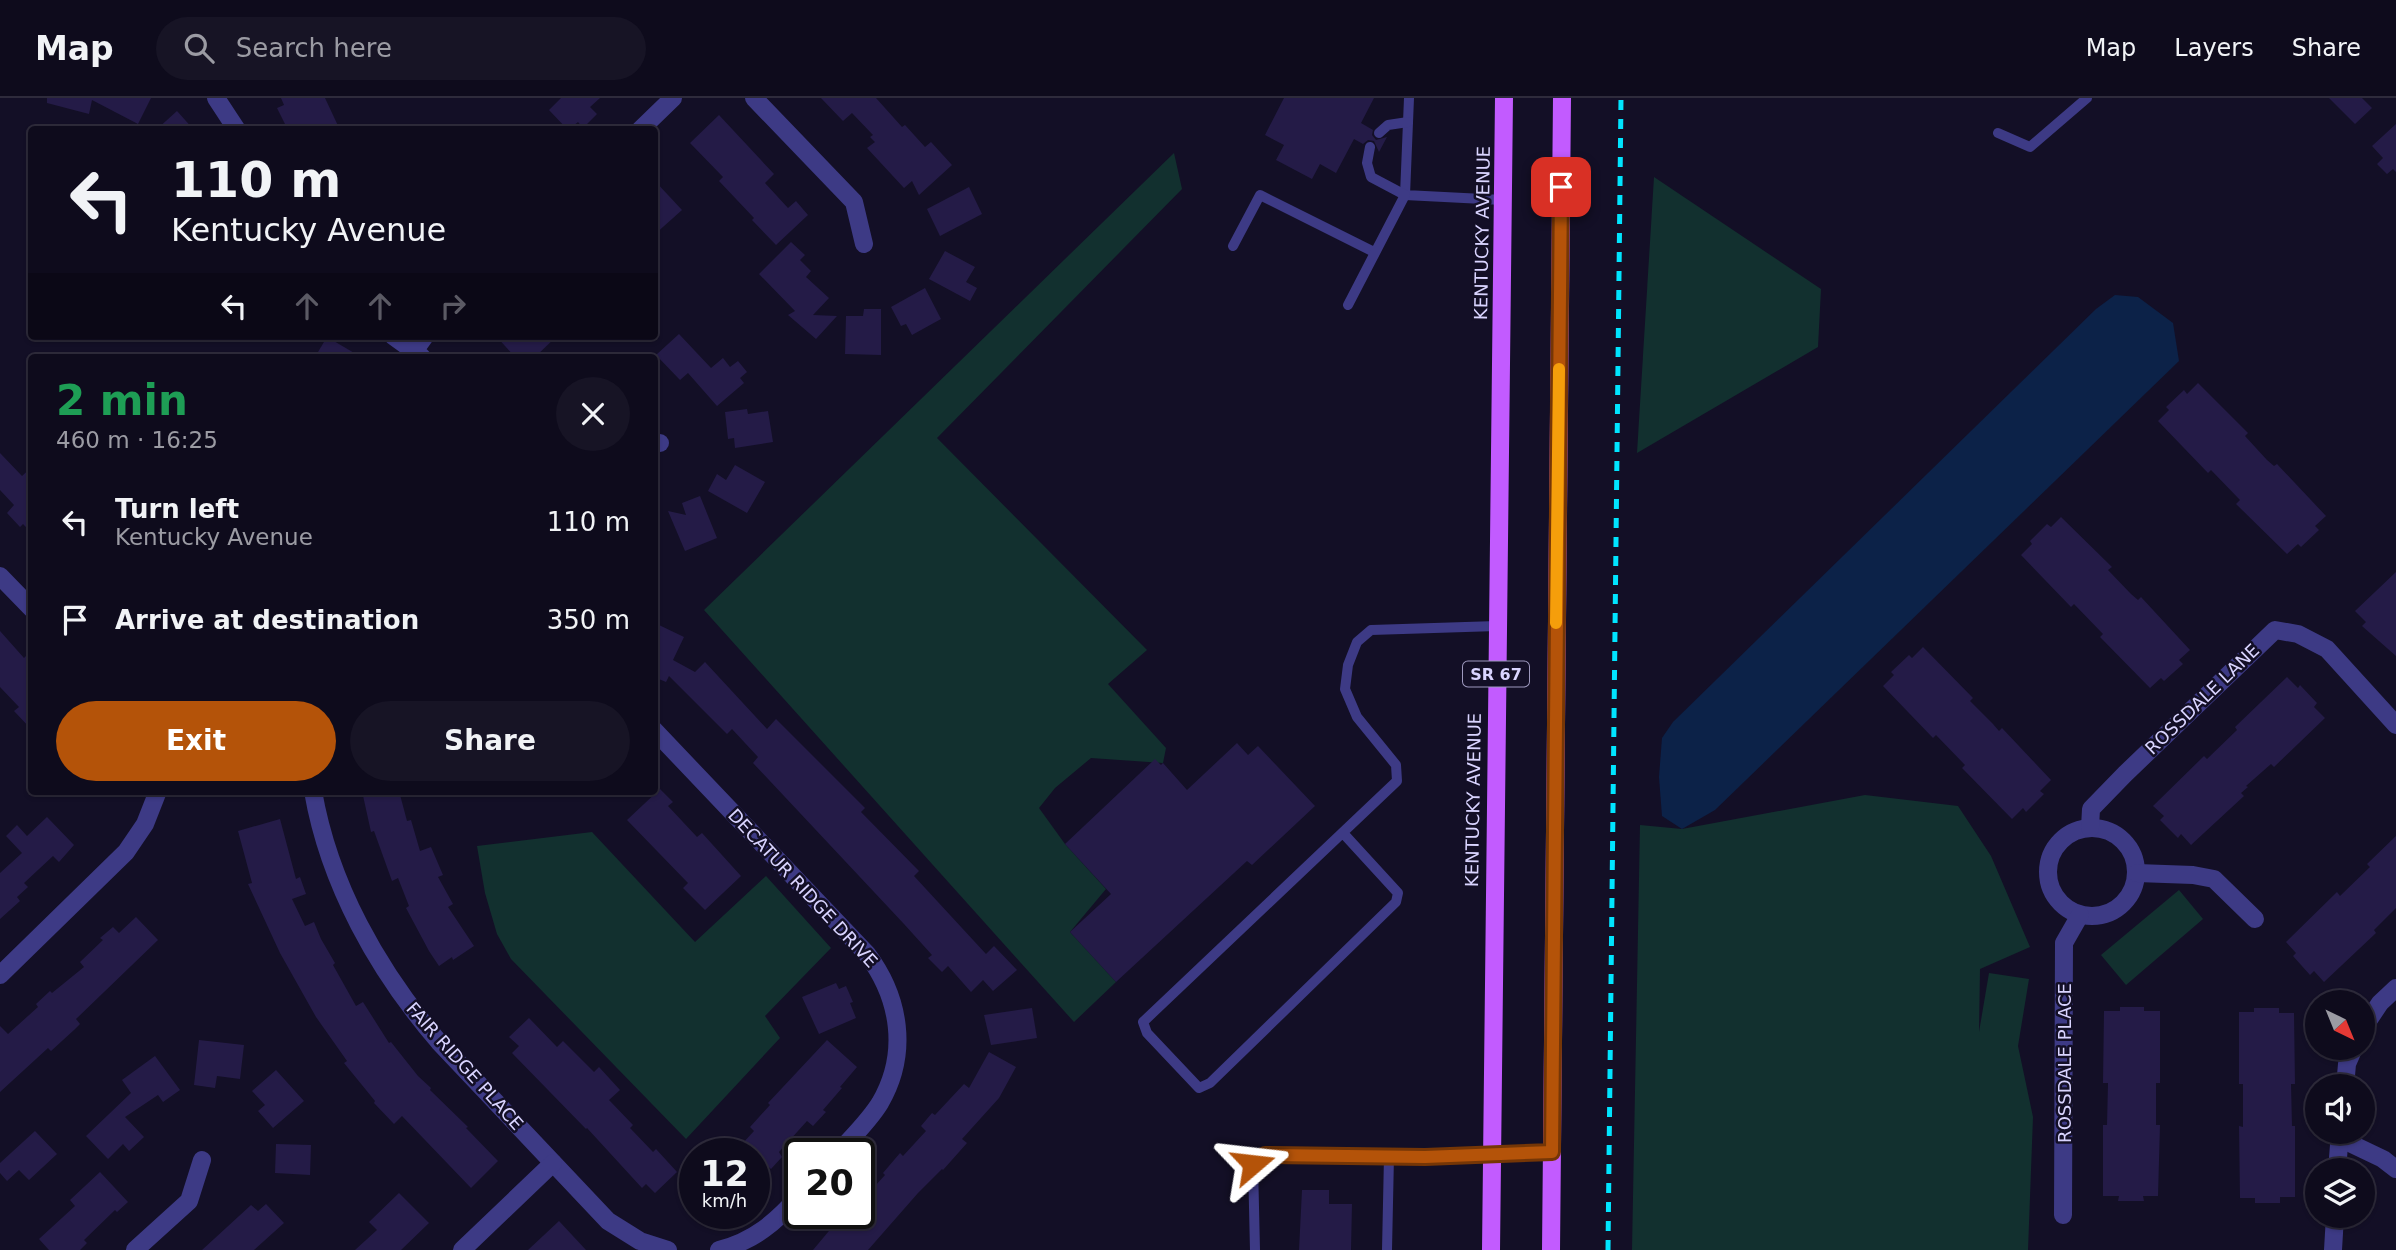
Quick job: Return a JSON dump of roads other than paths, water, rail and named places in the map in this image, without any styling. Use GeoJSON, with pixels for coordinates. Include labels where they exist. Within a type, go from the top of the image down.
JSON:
{"type":"FeatureCollection","features":[{"type":"Feature","properties":{"kind":"main road","name":"KENTUCKY AVENUE"},"geometry":{"type":"LineString","coordinates":[[1490,1250],[1504,98]]}},
{"type":"Feature","properties":{"kind":"main road","name":"SR 67"},"geometry":{"type":"LineString","coordinates":[[1551,1250],[1562,98]]}},
{"type":"Feature","properties":{"kind":"street"},"geometry":{"type":"LineString","coordinates":[[216,98],[234,126]]}},
{"type":"Feature","properties":{"kind":"street"},"geometry":{"type":"LineString","coordinates":[[643,126],[673,98]]}},
{"type":"Feature","properties":{"kind":"street"},"geometry":{"type":"LineString","coordinates":[[754,98],[854,202],[864,244]]}},
{"type":"Feature","properties":{"kind":"street"},"geometry":{"type":"LineString","coordinates":[[398,340],[414,354]]}},
{"type":"Feature","properties":{"kind":"street"},"geometry":{"type":"LineString","coordinates":[[0,576],[28,605]]}},
{"type":"Feature","properties":{"kind":"street","name":"ROSSDALE LANE"},"geometry":{"type":"LineString","coordinates":[[2090,828],[2091,809],[2275,630],[2298,634],[2327,649],[2396,725]]}},
{"type":"Feature","properties":{"kind":"street","name":"DECATUR RIDGE DRIVE"},"geometry":{"type":"LineString","coordinates":[[658,734],[875,965],[894,1003],[898,1031],[897,1059],[893,1072],[876,1109],[851,1138]]}},
{"type":"Feature","properties":{"kind":"street"},"geometry":{"type":"LineString","coordinates":[[0,975],[126,852],[145,824],[156,795]]}},
{"type":"Feature","properties":{"kind":"street","name":"FAIR RIDGE PLACE"},"geometry":{"type":"LineString","coordinates":[[314,795],[323,834],[346,897],[366,939],[390,978],[439,1042],[608,1221],[640,1241],[668,1250]]}},
{"type":"Feature","properties":{"kind":"street"},"geometry":{"type":"LineString","coordinates":[[2090,828],[2105,830],[2118,836],[2135,859],[2137,873],[2128,899],[2106,914],[2093,916],[2080,915],[2067,909],[2057,899],[2048,874],[2055,848],[2077,831],[2090,828]]}},
{"type":"Feature","properties":{"kind":"street"},"geometry":{"type":"LineString","coordinates":[[2137,873],[2193,875],[2214,879],[2255,919]]}},
{"type":"Feature","properties":{"kind":"street","name":"ROSSDALE PLACE"},"geometry":{"type":"LineString","coordinates":[[2063,1215],[2064,943],[2080,915]]}},
{"type":"Feature","properties":{"kind":"street"},"geometry":{"type":"LineString","coordinates":[[2375,1010],[2396,988]]}},
{"type":"Feature","properties":{"kind":"street"},"geometry":{"type":"LineString","coordinates":[[2356,1144],[2384,1159],[2396,1169]]}},
{"type":"Feature","properties":{"kind":"street"},"geometry":{"type":"LineString","coordinates":[[135,1250],[189,1201],[202,1160]]}},
{"type":"Feature","properties":{"kind":"street"},"geometry":{"type":"LineString","coordinates":[[462,1250],[553,1163]]}},
{"type":"Feature","properties":{"kind":"street"},"geometry":{"type":"LineString","coordinates":[[719,1250],[759,1234],[784,1213]]}},
{"type":"Feature","properties":{"kind":"street"},"geometry":{"type":"LineString","coordinates":[[2333,1250],[2334,1228]]}},
{"type":"Feature","properties":{"kind":"lane"},"geometry":{"type":"LineString","coordinates":[[1348,305],[1405,195],[1409,98]]}},
{"type":"Feature","properties":{"kind":"lane"},"geometry":{"type":"LineString","coordinates":[[1998,133],[2030,147],[2087,98]]}},
{"type":"Feature","properties":{"kind":"lane"},"geometry":{"type":"LineString","coordinates":[[1378,133],[1388,125],[1408,122]]}},
{"type":"Feature","properties":{"kind":"lane"},"geometry":{"type":"LineString","coordinates":[[1370,148],[1367,163],[1371,177],[1405,195],[1503,200]]}},
{"type":"Feature","properties":{"kind":"lane"},"geometry":{"type":"LineString","coordinates":[[1233,246],[1260,195],[1374,253]]}},
{"type":"Feature","properties":{"kind":"lane"},"geometry":{"type":"LineString","coordinates":[[1343,833],[1398,893],[1396,902],[1210,1083],[1199,1088],[1147,1033],[1143,1022],[1343,833],[1397,782],[1396,765],[1357,717],[1345,689],[1348,665],[1357,642],[1371,629],[1497,626]]}},
{"type":"Feature","properties":{"kind":"lane"},"geometry":{"type":"LineString","coordinates":[[1255,1250],[1253,1164],[1265,1155],[1425,1157],[1552,1152]]}},
{"type":"Feature","properties":{"kind":"lane"},"geometry":{"type":"LineString","coordinates":[[1387,1250],[1389,1156]]}},
{"type":"Feature","properties":{"kind":"water"},"geometry":{"type":"Polygon","coordinates":[[[2115,295],[2138,297],[2173,323],[2179,361],[1715,810],[1682,829],[1662,816],[1659,777],[1662,738],[1673,722],[2096,309],[2115,295]]]}},
{"type":"Feature","properties":{"kind":"railway"},"geometry":{"type":"LineString","coordinates":[[1608,1250],[1621,98]]}}]}
